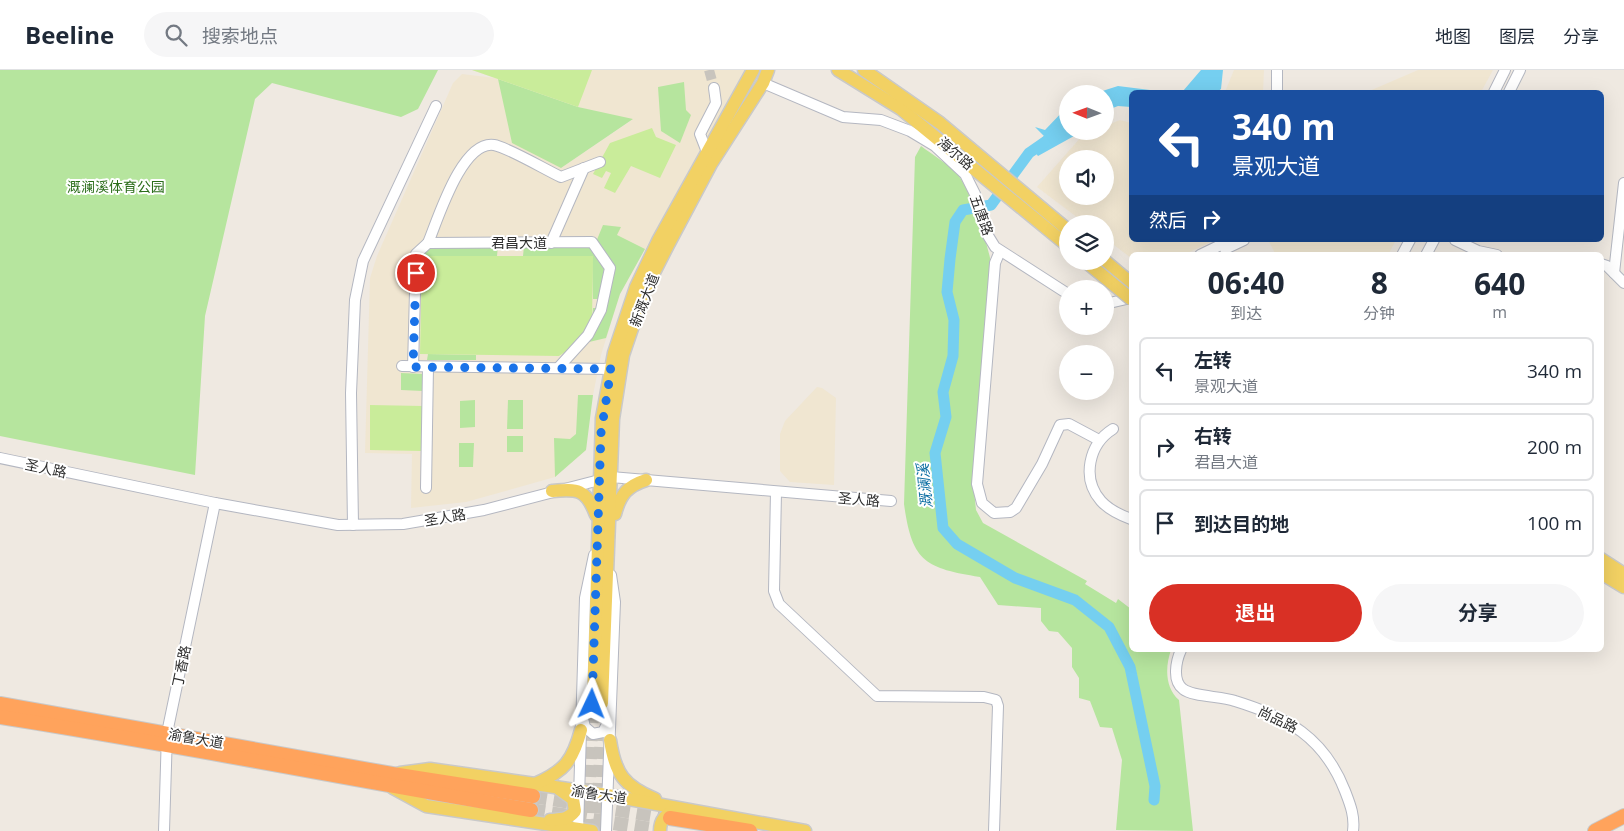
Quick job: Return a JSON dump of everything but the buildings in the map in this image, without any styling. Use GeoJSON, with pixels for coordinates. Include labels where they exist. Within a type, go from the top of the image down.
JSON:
{"type":"FeatureCollection","features":[{"type":"Feature","properties":{"kind":"highway","name":"渝鲁大道"},"geometry":{"type":"LineString","coordinates":[[0,704],[166,738],[392,780],[530,816]]}},
{"type":"Feature","properties":{"kind":"highway","name":"渝鲁大道"},"geometry":{"type":"LineString","coordinates":[[0,717],[166,738]]}},
{"type":"Feature","properties":{"kind":"highway","name":"渝鲁大道"},"geometry":{"type":"LineString","coordinates":[[392,780],[534,790]]}},
{"type":"Feature","properties":{"kind":"highway","name":"渝鲁大道"},"geometry":{"type":"LineString","coordinates":[[675,813],[750,831]]}},
{"type":"Feature","properties":{"kind":"highway"},"geometry":{"type":"LineString","coordinates":[[1595,831],[1624,816]]}},
{"type":"Feature","properties":{"kind":"main road","name":"新溉大道"},"geometry":{"type":"LineString","coordinates":[[602,706],[610,530],[602,418],[614,353],[636,287],[753,70]]}},
{"type":"Feature","properties":{"kind":"main road","name":"新溉大道"},"geometry":{"type":"LineString","coordinates":[[602,706],[598,519],[623,356],[645,290],[710,164],[763,83],[768,70]]}},
{"type":"Feature","properties":{"kind":"main road","name":"海尔路"},"geometry":{"type":"LineString","coordinates":[[838,70],[901,109],[1059,239]]}},
{"type":"Feature","properties":{"kind":"main road","name":"海尔路"},"geometry":{"type":"LineString","coordinates":[[864,70],[940,123],[1059,222]]}},
{"type":"Feature","properties":{"kind":"main road"},"geometry":{"type":"LineString","coordinates":[[1114,269],[1129,281]]}},
{"type":"Feature","properties":{"kind":"main road"},"geometry":{"type":"LineString","coordinates":[[1096,270],[1129,297]]}},
{"type":"Feature","properties":{"kind":"main road"},"geometry":{"type":"LineString","coordinates":[[610,530],[622,494],[633,485],[646,480]]}},
{"type":"Feature","properties":{"kind":"main road"},"geometry":{"type":"LineString","coordinates":[[552,491],[573,490],[582,492],[598,519]]}},
{"type":"Feature","properties":{"kind":"main road"},"geometry":{"type":"LineString","coordinates":[[1604,561],[1624,574]]}},
{"type":"Feature","properties":{"kind":"main road"},"geometry":{"type":"LineString","coordinates":[[1604,575],[1624,587]]}},
{"type":"Feature","properties":{"kind":"main road"},"geometry":{"type":"LineString","coordinates":[[534,790],[562,770],[571,760],[581,730]]}},
{"type":"Feature","properties":{"kind":"main road"},"geometry":{"type":"LineString","coordinates":[[610,740],[614,766],[622,779],[675,813]]}},
{"type":"Feature","properties":{"kind":"main road"},"geometry":{"type":"LineString","coordinates":[[530,816],[564,819],[571,816],[575,810],[573,799],[555,787]]}},
{"type":"Feature","properties":{"kind":"main road","name":"渝鲁大道"},"geometry":{"type":"LineString","coordinates":[[534,790],[555,787],[580,790],[675,813],[805,831]]}},
{"type":"Feature","properties":{"kind":"main road"},"geometry":{"type":"LineString","coordinates":[[660,831],[661,820],[665,816],[675,813]]}},
{"type":"Feature","properties":{"kind":"main road"},"geometry":{"type":"LineString","coordinates":[[530,816],[541,831]]}},
{"type":"Feature","properties":{"kind":"main road","name":"渝鲁大道"},"geometry":{"type":"LineString","coordinates":[[530,816],[578,830],[592,831]]}},
{"type":"Feature","properties":{"kind":"street"},"geometry":{"type":"LineString","coordinates":[[1270,90],[1271,70]]}},
{"type":"Feature","properties":{"kind":"street"},"geometry":{"type":"LineString","coordinates":[[1277,70],[1277,90]]}},
{"type":"Feature","properties":{"kind":"street"},"geometry":{"type":"LineString","coordinates":[[1495,90],[1505,70]]}},
{"type":"Feature","properties":{"kind":"street"},"geometry":{"type":"LineString","coordinates":[[1510,90],[1520,70]]}},
{"type":"Feature","properties":{"kind":"street","name":"五唐路"},"geometry":{"type":"LineString","coordinates":[[763,83],[843,117],[881,120],[910,131],[935,146],[965,174],[975,194],[987,234],[995,247],[1059,288]]}},
{"type":"Feature","properties":{"kind":"street"},"geometry":{"type":"LineString","coordinates":[[708,152],[700,134],[716,103],[714,88]]}},
{"type":"Feature","properties":{"kind":"street"},"geometry":{"type":"LineString","coordinates":[[353,525],[351,393],[356,292],[363,261],[436,106]]}},
{"type":"Feature","properties":{"kind":"street"},"geometry":{"type":"LineString","coordinates":[[413,367],[416,254],[428,242],[460,167],[478,148],[494,145],[561,177],[600,162]]}},
{"type":"Feature","properties":{"kind":"street"},"geometry":{"type":"LineString","coordinates":[[551,242],[584,168]]}},
{"type":"Feature","properties":{"kind":"street"},"geometry":{"type":"LineString","coordinates":[[1614,272],[1624,183]]}},
{"type":"Feature","properties":{"kind":"street","name":"君昌大道"},"geometry":{"type":"LineString","coordinates":[[428,242],[592,242],[610,268],[601,310],[588,335],[558,368]]}},
{"type":"Feature","properties":{"kind":"street"},"geometry":{"type":"LineString","coordinates":[[1206,252],[1227,242]]}},
{"type":"Feature","properties":{"kind":"street"},"geometry":{"type":"LineString","coordinates":[[1219,252],[1240,242]]}},
{"type":"Feature","properties":{"kind":"street"},"geometry":{"type":"LineString","coordinates":[[1459,242],[1483,252]]}},
{"type":"Feature","properties":{"kind":"street"},"geometry":{"type":"LineString","coordinates":[[1000,251],[995,263],[977,484],[982,503],[994,513],[1010,512],[1016,508],[1042,464],[1060,425],[1069,424],[1099,440]]}},
{"type":"Feature","properties":{"kind":"street"},"geometry":{"type":"LineString","coordinates":[[1604,266],[1614,272],[1624,283]]}},
{"type":"Feature","properties":{"kind":"street"},"geometry":{"type":"LineString","coordinates":[[1114,303],[1129,299]]}},
{"type":"Feature","properties":{"kind":"street"},"geometry":{"type":"LineString","coordinates":[[576,369],[577,348]]}},
{"type":"Feature","properties":{"kind":"street"},"geometry":{"type":"LineString","coordinates":[[402,366],[611,369]]}},
{"type":"Feature","properties":{"kind":"street"},"geometry":{"type":"LineString","coordinates":[[426,488],[428,367]]}},
{"type":"Feature","properties":{"kind":"street"},"geometry":{"type":"LineString","coordinates":[[1113,429],[1099,440],[1090,462],[1089,475],[1093,490],[1101,501],[1113,511],[1129,518]]}},
{"type":"Feature","properties":{"kind":"street","name":"圣人路"},"geometry":{"type":"LineString","coordinates":[[0,458],[215,503],[338,525],[403,524],[484,510],[605,478],[891,501]]}},
{"type":"Feature","properties":{"kind":"street"},"geometry":{"type":"LineString","coordinates":[[776,492],[774,591],[779,604],[877,696],[984,696],[996,700],[998,706],[994,831]]}},
{"type":"Feature","properties":{"kind":"street","name":"丁香路"},"geometry":{"type":"LineString","coordinates":[[164,831],[166,738],[215,503]]}},
{"type":"Feature","properties":{"kind":"street","name":"新溉大道"},"geometry":{"type":"LineString","coordinates":[[578,830],[585,598],[597,538]]}},
{"type":"Feature","properties":{"kind":"street","name":"尚品路"},"geometry":{"type":"LineString","coordinates":[[1181,652],[1176,672],[1178,682],[1186,691],[1233,700],[1275,715],[1301,729],[1313,740],[1330,761],[1341,782],[1351,808],[1353,831]]}},
{"type":"Feature","properties":{"kind":"street"},"geometry":{"type":"LineString","coordinates":[[582,713],[588,731],[598,734],[607,726],[602,706]]}},
{"type":"Feature","properties":{"kind":"street","name":"新溉大道"},"geometry":{"type":"LineString","coordinates":[[602,706],[610,740],[606,831]]}},
{"type":"Feature","properties":{"kind":"shaded area"},"geometry":{"type":"Polygon","coordinates":[[[472,70],[745,70],[620,294],[601,355],[590,410],[586,450],[555,477],[466,502],[411,508],[412,454],[365,453],[370,278],[377,256],[453,83],[462,74],[495,78],[472,70]],[[578,107],[561,168],[632,120],[578,107]]]}},
{"type":"Feature","properties":{"kind":"shaded area"},"geometry":{"type":"Polygon","coordinates":[[[1234,70],[1264,70],[1263,90],[1226,90],[1234,70]]]}},
{"type":"Feature","properties":{"kind":"shaded area"},"geometry":{"type":"Polygon","coordinates":[[[1418,70],[1493,70],[1482,90],[1372,90],[1418,70]]]}},
{"type":"Feature","properties":{"kind":"shaded area"},"geometry":{"type":"Polygon","coordinates":[[[1120,120],[1129,122],[1129,242],[1211,242],[1189,252],[1129,252],[1129,256],[1114,245],[1114,215],[1074,215],[1061,205],[1114,205],[1114,150],[1070,150],[1078,140],[1114,140],[1114,122],[1120,120]]]}},
{"type":"Feature","properties":{"kind":"shaded area"},"geometry":{"type":"Polygon","coordinates":[[[1059,162],[1059,204],[1037,187],[1059,162]]]}},
{"type":"Feature","properties":{"kind":"shaded area"},"geometry":{"type":"Polygon","coordinates":[[[1269,242],[1395,242],[1390,252],[1274,252],[1269,242]]]}},
{"type":"Feature","properties":{"kind":"shaded area"},"geometry":{"type":"Polygon","coordinates":[[[817,387],[822,388],[836,398],[834,485],[790,482],[780,471],[780,434],[785,421],[817,387]]]}},
{"type":"Feature","properties":{"kind":"green space","name":"溉澜溪体育公园"},"geometry":{"type":"Polygon","coordinates":[[[0,70],[438,70],[418,109],[401,117],[272,83],[255,99],[205,316],[195,475],[0,436],[0,70]]]}},
{"type":"Feature","properties":{"kind":"green space"},"geometry":{"type":"Polygon","coordinates":[[[472,70],[592,70],[578,107],[472,70]]]}},
{"type":"Feature","properties":{"kind":"green space"},"geometry":{"type":"Polygon","coordinates":[[[498,79],[578,107],[633,119],[561,168],[512,143],[498,79]]]}},
{"type":"Feature","properties":{"kind":"green space"},"geometry":{"type":"Polygon","coordinates":[[[684,82],[686,110],[691,115],[680,143],[661,131],[658,87],[684,82]]]}},
{"type":"Feature","properties":{"kind":"green space"},"geometry":{"type":"Polygon","coordinates":[[[652,128],[656,137],[676,145],[660,178],[631,166],[615,193],[604,188],[611,173],[606,171],[602,178],[593,174],[610,143],[652,128]]]}},
{"type":"Feature","properties":{"kind":"green space"},"geometry":{"type":"Polygon","coordinates":[[[921,146],[958,175],[968,192],[978,217],[991,263],[973,481],[976,510],[983,523],[1087,581],[1085,584],[1116,603],[1118,599],[1129,607],[1129,652],[1171,652],[1167,670],[1171,690],[1179,700],[1193,831],[1116,830],[1122,760],[1112,728],[1100,727],[1090,701],[1079,698],[1079,678],[1072,667],[1072,648],[1058,632],[1049,631],[1041,621],[1041,608],[998,605],[980,577],[961,574],[934,565],[924,559],[912,539],[904,504],[915,157],[921,146]]]}},
{"type":"Feature","properties":{"kind":"green space"},"geometry":{"type":"Polygon","coordinates":[[[603,225],[621,227],[617,235],[645,249],[620,294],[606,338],[589,342],[604,310],[611,279],[596,242],[603,225]]]}},
{"type":"Feature","properties":{"kind":"green space"},"geometry":{"type":"Polygon","coordinates":[[[429,246],[498,246],[497,256],[422,256],[429,246]]]}},
{"type":"Feature","properties":{"kind":"green space"},"geometry":{"type":"Polygon","coordinates":[[[524,246],[591,246],[605,267],[600,309],[592,322],[593,308],[598,308],[598,299],[593,299],[592,256],[523,256],[524,246]]]}},
{"type":"Feature","properties":{"kind":"green space"},"geometry":{"type":"Polygon","coordinates":[[[422,256],[593,256],[592,322],[571,348],[559,356],[420,354],[422,256]]]}},
{"type":"Feature","properties":{"kind":"green space"},"geometry":{"type":"Polygon","coordinates":[[[428,354],[476,355],[476,360],[427,360],[428,354]]]}},
{"type":"Feature","properties":{"kind":"green space"},"geometry":{"type":"Polygon","coordinates":[[[401,373],[424,374],[423,391],[401,390],[401,373]]]}},
{"type":"Feature","properties":{"kind":"green space"},"geometry":{"type":"Polygon","coordinates":[[[578,395],[593,395],[586,450],[555,477],[554,438],[570,439],[576,434],[578,395]]]}},
{"type":"Feature","properties":{"kind":"green space"},"geometry":{"type":"Polygon","coordinates":[[[475,400],[475,427],[460,428],[460,401],[475,400]]]}},
{"type":"Feature","properties":{"kind":"green space"},"geometry":{"type":"Polygon","coordinates":[[[508,400],[523,400],[523,429],[507,429],[508,400]]]}},
{"type":"Feature","properties":{"kind":"green space"},"geometry":{"type":"Polygon","coordinates":[[[370,405],[423,406],[422,451],[370,450],[370,405]]]}},
{"type":"Feature","properties":{"kind":"green space"},"geometry":{"type":"Polygon","coordinates":[[[507,436],[523,436],[523,452],[507,452],[507,436]]]}},
{"type":"Feature","properties":{"kind":"green space"},"geometry":{"type":"Polygon","coordinates":[[[459,443],[474,443],[473,467],[459,467],[459,443]]]}},
{"type":"Feature","properties":{"kind":"water"},"geometry":{"type":"Polygon","coordinates":[[[1201,70],[1223,70],[1220,90],[1184,90],[1201,70]]]}},
{"type":"Feature","properties":{"kind":"water"},"geometry":{"type":"Polygon","coordinates":[[[1118,86],[1150,90],[1129,90],[1129,107],[1114,108],[1114,87],[1118,86]]]}},
{"type":"Feature","properties":{"kind":"water"},"geometry":{"type":"Polygon","coordinates":[[[1059,115],[1059,140],[1067,140],[1038,156],[1031,147],[1044,136],[1035,127],[1045,130],[1059,115]]]}},
{"type":"Feature","properties":{"kind":"waterway","name":"溉澜溪"},"geometry":{"type":"LineString","coordinates":[[1059,132],[1029,153],[991,205],[963,210],[955,222],[947,292],[954,320],[953,356],[943,392],[946,417],[935,453],[943,528],[957,544],[1015,578],[1075,600],[1109,627],[1130,667],[1155,786],[1154,800]]}},
{"type":"Feature","properties":{"kind":"tunnel"},"geometry":{"type":"LineString","coordinates":[[709,70],[714,88]]}},
{"type":"Feature","properties":{"kind":"tunnel"},"geometry":{"type":"LineString","coordinates":[[597,831],[602,703]]}},
{"type":"Feature","properties":{"kind":"tunnel"},"geometry":{"type":"LineString","coordinates":[[588,831],[593,704]]}},
{"type":"Feature","properties":{"kind":"tunnel"},"geometry":{"type":"LineString","coordinates":[[533,796],[670,818]]}},
{"type":"Feature","properties":{"kind":"tunnel"},"geometry":{"type":"LineString","coordinates":[[531,810],[663,831]]}},
{"type":"Feature","properties":{"kind":"route"},"geometry":{"type":"LineString","coordinates":[[416,273],[413,367],[611,369],[601,433],[592,704]]}}]}
